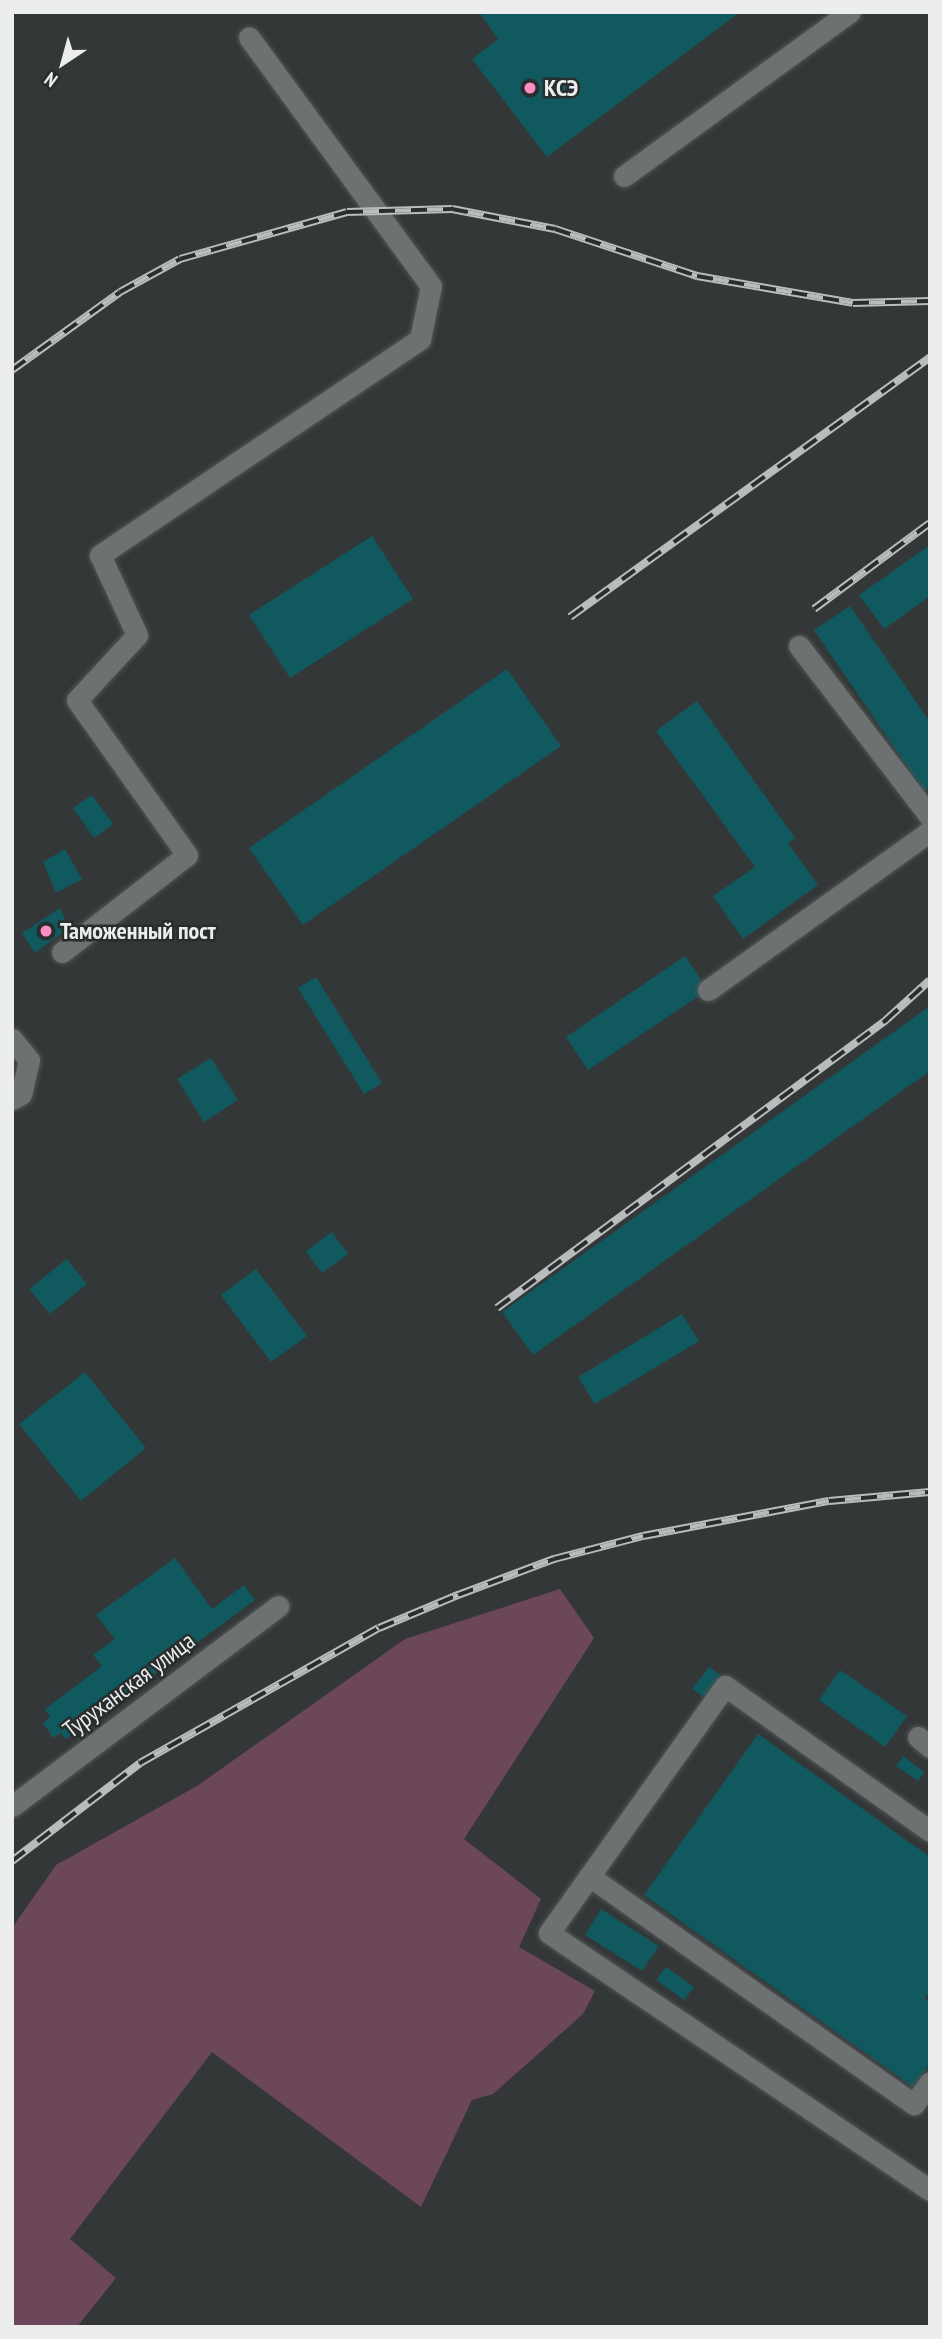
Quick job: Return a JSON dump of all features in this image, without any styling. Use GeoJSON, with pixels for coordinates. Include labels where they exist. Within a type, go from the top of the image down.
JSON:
{"type":"FeatureCollection","features":[{"type":"Feature","properties":{"kind":"street"},"geometry":{"type":"LineString","coordinates":[[624,176],[850,12]]}},
{"type":"Feature","properties":{"kind":"street"},"geometry":{"type":"LineString","coordinates":[[62,953],[187,855],[77,701],[137,635],[100,555],[420,339],[431,286],[249,37]]}},
{"type":"Feature","properties":{"kind":"street"},"geometry":{"type":"LineString","coordinates":[[799,646],[930,817]]}},
{"type":"Feature","properties":{"kind":"street"},"geometry":{"type":"LineString","coordinates":[[708,990],[930,831]]}},
{"type":"Feature","properties":{"kind":"street"},"geometry":{"type":"LineString","coordinates":[[12,1039],[29,1060],[20,1094],[12,1099]]}},
{"type":"Feature","properties":{"kind":"street","name":"Туруханская улица"},"geometry":{"type":"LineString","coordinates":[[12,1806],[278,1606]]}},
{"type":"Feature","properties":{"kind":"street"},"geometry":{"type":"LineString","coordinates":[[930,1831],[725,1686],[549,1933],[930,2190]]}},
{"type":"Feature","properties":{"kind":"street"},"geometry":{"type":"LineString","coordinates":[[589,1876],[914,2104],[930,2082]]}},
{"type":"Feature","properties":{"kind":"shaded area"},"geometry":{"type":"Polygon","coordinates":[[[560,1589],[594,1638],[464,1839],[541,1899],[519,1947],[595,1991],[583,2014],[493,2094],[472,2100],[421,2207],[212,2052],[70,2239],[116,2278],[77,2327],[12,2327],[12,1928],[56,1865],[197,1786],[405,1639],[560,1589]]]}},
{"type":"Feature","properties":{"kind":"building"},"geometry":{"type":"Polygon","coordinates":[[[479,12],[740,12],[547,157],[472,59],[498,39],[479,12]]]}},
{"type":"Feature","properties":{"kind":"building"},"geometry":{"type":"Polygon","coordinates":[[[372,536],[413,599],[290,678],[249,615],[372,536]]]}},
{"type":"Feature","properties":{"kind":"building"},"geometry":{"type":"Polygon","coordinates":[[[930,545],[930,596],[884,629],[859,595],[930,545]]]}},
{"type":"Feature","properties":{"kind":"building"},"geometry":{"type":"Polygon","coordinates":[[[850,606],[930,722],[930,787],[924,791],[814,630],[850,606]]]}},
{"type":"Feature","properties":{"kind":"building"},"geometry":{"type":"Polygon","coordinates":[[[507,669],[561,746],[303,925],[249,848],[507,669]]]}},
{"type":"Feature","properties":{"kind":"building"},"geometry":{"type":"Polygon","coordinates":[[[697,701],[795,838],[788,843],[818,885],[743,939],[713,896],[755,867],[656,731],[697,701]]]}},
{"type":"Feature","properties":{"kind":"building"},"geometry":{"type":"Polygon","coordinates":[[[92,795],[113,824],[94,838],[73,808],[92,795]]]}},
{"type":"Feature","properties":{"kind":"building"},"geometry":{"type":"Polygon","coordinates":[[[65,849],[82,879],[56,893],[43,862],[65,849]]]}},
{"type":"Feature","properties":{"kind":"building","name":"Таможенный пост"},"geometry":{"type":"Polygon","coordinates":[[[60,908],[69,928],[35,953],[22,933],[60,908]]]}},
{"type":"Feature","properties":{"kind":"building"},"geometry":{"type":"Polygon","coordinates":[[[685,956],[708,990],[588,1070],[566,1037],[685,956]]]}},
{"type":"Feature","properties":{"kind":"building"},"geometry":{"type":"Polygon","coordinates":[[[316,977],[382,1083],[364,1094],[298,988],[316,977]]]}},
{"type":"Feature","properties":{"kind":"building"},"geometry":{"type":"Polygon","coordinates":[[[930,1006],[930,1071],[533,1355],[502,1312],[930,1006]]]}},
{"type":"Feature","properties":{"kind":"building"},"geometry":{"type":"Polygon","coordinates":[[[211,1058],[238,1100],[204,1122],[177,1079],[211,1058]]]}},
{"type":"Feature","properties":{"kind":"building"},"geometry":{"type":"Polygon","coordinates":[[[332,1232],[348,1254],[322,1273],[306,1251],[332,1232]]]}},
{"type":"Feature","properties":{"kind":"building"},"geometry":{"type":"Polygon","coordinates":[[[67,1259],[87,1284],[50,1314],[29,1289],[67,1259]]]}},
{"type":"Feature","properties":{"kind":"building"},"geometry":{"type":"Polygon","coordinates":[[[256,1269],[307,1336],[271,1362],[221,1295],[256,1269]]]}},
{"type":"Feature","properties":{"kind":"building"},"geometry":{"type":"Polygon","coordinates":[[[682,1314],[699,1341],[595,1404],[578,1377],[682,1314]]]}},
{"type":"Feature","properties":{"kind":"building"},"geometry":{"type":"Polygon","coordinates":[[[85,1372],[146,1448],[81,1501],[19,1424],[85,1372]]]}},
{"type":"Feature","properties":{"kind":"building"},"geometry":{"type":"Polygon","coordinates":[[[175,1558],[212,1609],[244,1585],[255,1600],[66,1739],[61,1733],[53,1738],[43,1723],[50,1717],[45,1709],[102,1666],[93,1655],[115,1639],[96,1615],[175,1558]]]}},
{"type":"Feature","properties":{"kind":"building"},"geometry":{"type":"Polygon","coordinates":[[[709,1667],[723,1677],[706,1699],[692,1689],[709,1667]]]}},
{"type":"Feature","properties":{"kind":"building"},"geometry":{"type":"Polygon","coordinates":[[[840,1670],[907,1716],[885,1747],[819,1700],[840,1670]]]}},
{"type":"Feature","properties":{"kind":"building"},"geometry":{"type":"Polygon","coordinates":[[[758,1734],[930,1857],[930,1991],[925,1998],[930,2002],[930,2064],[913,2087],[644,1895],[758,1734]]]}},
{"type":"Feature","properties":{"kind":"building"},"geometry":{"type":"Polygon","coordinates":[[[903,1756],[924,1772],[918,1781],[896,1766],[903,1756]]]}},
{"type":"Feature","properties":{"kind":"building"},"geometry":{"type":"Polygon","coordinates":[[[601,1909],[659,1946],[642,1971],[585,1935],[601,1909]]]}},
{"type":"Feature","properties":{"kind":"building"},"geometry":{"type":"Polygon","coordinates":[[[666,1967],[694,1987],[684,2000],[656,1980],[666,1967]]]}},
{"type":"Feature","properties":{"kind":"railway"},"geometry":{"type":"LineString","coordinates":[[12,370],[120,292],[180,259],[347,212],[452,209],[555,229],[697,276],[853,303],[930,301]]}},
{"type":"Feature","properties":{"kind":"railway"},"geometry":{"type":"LineString","coordinates":[[570,617],[930,357]]}},
{"type":"Feature","properties":{"kind":"railway"},"geometry":{"type":"LineString","coordinates":[[814,609],[930,523]]}},
{"type":"Feature","properties":{"kind":"railway"},"geometry":{"type":"LineString","coordinates":[[497,1308],[886,1020],[930,980]]}},
{"type":"Feature","properties":{"kind":"railway"},"geometry":{"type":"LineString","coordinates":[[12,1861],[140,1763],[379,1628],[458,1595],[554,1559],[643,1536],[829,1501],[930,1492]]}},
{"type":"Feature","properties":{"kind":"place","name":"КСЭ"},"geometry":{"type":"Point","coordinates":[530,88]}},
{"type":"Feature","properties":{"kind":"place","name":"Таможенный пост"},"geometry":{"type":"Point","coordinates":[46,931]}}]}
